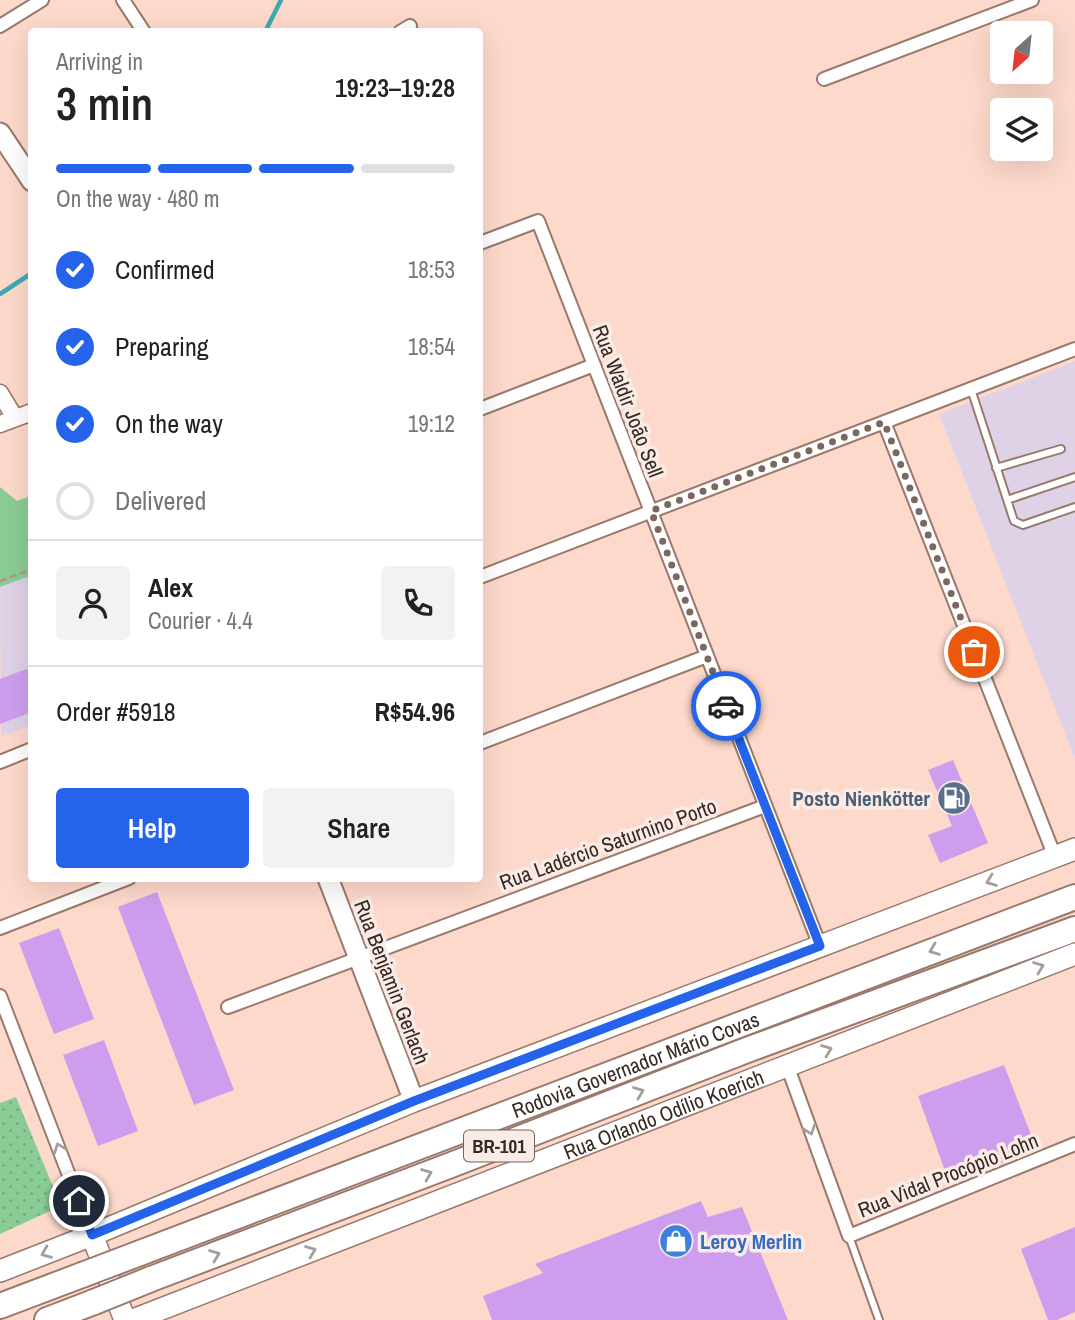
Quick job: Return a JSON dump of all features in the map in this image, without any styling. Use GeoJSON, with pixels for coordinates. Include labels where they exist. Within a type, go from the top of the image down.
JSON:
{"type":"FeatureCollection","features":[{"type":"Feature","properties":{"kind":"highway"},"geometry":{"type":"LineString","coordinates":[[1044,908],[1075,886]]}},
{"type":"Feature","properties":{"kind":"highway","name":"Rodovia Governador Mário Covas"},"geometry":{"type":"LineString","coordinates":[[0,1307],[1075,897]]}},
{"type":"Feature","properties":{"kind":"highway","name":"Rodovia Governador Mário Covas"},"geometry":{"type":"LineString","coordinates":[[47,1320],[747,1050],[1075,929]]}},
{"type":"Feature","properties":{"kind":"highway"},"geometry":{"type":"LineString","coordinates":[[996,959],[1075,940]]}},
{"type":"Feature","properties":{"kind":"main road"},"geometry":{"type":"LineString","coordinates":[[0,133],[28,175]]}},
{"type":"Feature","properties":{"kind":"main road"},"geometry":{"type":"LineString","coordinates":[[0,1271],[414,1101],[1075,849]]}},
{"type":"Feature","properties":{"kind":"main road","name":"Rua Benjamin Gerlach"},"geometry":{"type":"LineString","coordinates":[[330,882],[414,1101]]}},
{"type":"Feature","properties":{"kind":"main road","name":"Rua Orlando Odílio Koerich"},"geometry":{"type":"LineString","coordinates":[[133,1320],[1075,954]]}},
{"type":"Feature","properties":{"kind":"main road"},"geometry":{"type":"LineString","coordinates":[[92,1235],[125,1320]]}},
{"type":"Feature","properties":{"kind":"street"},"geometry":{"type":"LineString","coordinates":[[0,26],[21,5],[42,0]]}},
{"type":"Feature","properties":{"kind":"street"},"geometry":{"type":"LineString","coordinates":[[123,0],[141,28]]}},
{"type":"Feature","properties":{"kind":"street"},"geometry":{"type":"LineString","coordinates":[[824,79],[1032,0]]}},
{"type":"Feature","properties":{"kind":"street","name":"Rua Waldir João Sell"},"geometry":{"type":"LineString","coordinates":[[483,242],[538,221],[820,946]]}},
{"type":"Feature","properties":{"kind":"street"},"geometry":{"type":"LineString","coordinates":[[483,576],[1075,349]]}},
{"type":"Feature","properties":{"kind":"street"},"geometry":{"type":"LineString","coordinates":[[483,408],[594,365]]}},
{"type":"Feature","properties":{"kind":"street"},"geometry":{"type":"LineString","coordinates":[[0,393],[8,421],[28,414]]}},
{"type":"Feature","properties":{"kind":"street"},"geometry":{"type":"LineString","coordinates":[[884,422],[1055,857]]}},
{"type":"Feature","properties":{"kind":"street"},"geometry":{"type":"LineString","coordinates":[[483,742],[707,656]]}},
{"type":"Feature","properties":{"kind":"street"},"geometry":{"type":"LineString","coordinates":[[0,762],[28,751]]}},
{"type":"Feature","properties":{"kind":"street","name":"Rua Ladércio Saturnino Porto"},"geometry":{"type":"LineString","coordinates":[[228,1007],[765,806]]}},
{"type":"Feature","properties":{"kind":"street"},"geometry":{"type":"LineString","coordinates":[[0,928],[119,882]]}},
{"type":"Feature","properties":{"kind":"street"},"geometry":{"type":"LineString","coordinates":[[0,996],[92,1235]]}},
{"type":"Feature","properties":{"kind":"street","name":"Rua Vidal Procópio Lohn"},"geometry":{"type":"LineString","coordinates":[[787,1066],[849,1236],[1075,1144]]}},
{"type":"Feature","properties":{"kind":"lane"},"geometry":{"type":"LineString","coordinates":[[971,389],[1014,521],[1023,525],[1075,508]]}},
{"type":"Feature","properties":{"kind":"lane"},"geometry":{"type":"LineString","coordinates":[[996,468],[1061,449]]}},
{"type":"Feature","properties":{"kind":"lane"},"geometry":{"type":"LineString","coordinates":[[1007,500],[1075,477]]}},
{"type":"Feature","properties":{"kind":"lane"},"geometry":{"type":"LineString","coordinates":[[849,1236],[879,1320]]}},
{"type":"Feature","properties":{"kind":"path"},"geometry":{"type":"LineString","coordinates":[[0,581],[28,570]]}},
{"type":"Feature","properties":{"kind":"path"},"geometry":{"type":"LineString","coordinates":[[0,575],[5,579]]}},
{"type":"Feature","properties":{"kind":"shaded area"},"geometry":{"type":"Polygon","coordinates":[[[1075,361],[1075,759],[939,414],[1075,361]]]}},
{"type":"Feature","properties":{"kind":"shaded area"},"geometry":{"type":"Polygon","coordinates":[[[27,576],[28,578],[28,726],[1,737],[0,587],[27,576]]]}},
{"type":"Feature","properties":{"kind":"green space"},"geometry":{"type":"Polygon","coordinates":[[[0,487],[17,501],[28,497],[28,580],[27,577],[0,587],[0,487]]]}},
{"type":"Feature","properties":{"kind":"green space"},"geometry":{"type":"Polygon","coordinates":[[[16,1097],[61,1206],[0,1234],[0,1103],[16,1097]]]}},
{"type":"Feature","properties":{"kind":"building"},"geometry":{"type":"Polygon","coordinates":[[[28,668],[28,714],[0,724],[0,679],[28,668]]]}},
{"type":"Feature","properties":{"kind":"building","name":"Posto Nienkötter"},"geometry":{"type":"Polygon","coordinates":[[[953,760],[988,843],[940,863],[928,835],[952,826],[928,770],[953,760]]]}},
{"type":"Feature","properties":{"kind":"building"},"geometry":{"type":"Polygon","coordinates":[[[157,892],[234,1090],[194,1105],[118,907],[157,892]]]}},
{"type":"Feature","properties":{"kind":"building"},"geometry":{"type":"Polygon","coordinates":[[[59,928],[94,1019],[54,1034],[19,943],[59,928]]]}},
{"type":"Feature","properties":{"kind":"building"},"geometry":{"type":"Polygon","coordinates":[[[104,1040],[138,1131],[98,1146],[63,1055],[104,1040]]]}},
{"type":"Feature","properties":{"kind":"building"},"geometry":{"type":"Polygon","coordinates":[[[1004,1065],[1037,1150],[949,1182],[918,1096],[1004,1065]]]}},
{"type":"Feature","properties":{"kind":"building","name":"Leroy Merlin"},"geometry":{"type":"Polygon","coordinates":[[[701,1201],[708,1217],[742,1207],[788,1320],[492,1320],[483,1296],[543,1273],[535,1264],[701,1201]]]}},
{"type":"Feature","properties":{"kind":"building"},"geometry":{"type":"Polygon","coordinates":[[[1075,1227],[1075,1312],[1057,1320],[1048,1320],[1021,1249],[1075,1227]]]}},
{"type":"Feature","properties":{"kind":"waterway"},"geometry":{"type":"LineString","coordinates":[[267,28],[281,0]]}},
{"type":"Feature","properties":{"kind":"waterway"},"geometry":{"type":"LineString","coordinates":[[0,294],[28,276]]}},
{"type":"Feature","properties":{"kind":"way so far"},"geometry":{"type":"LineString","coordinates":[[726,706],[651,511],[884,422],[974,652]]}},
{"type":"Feature","properties":{"kind":"place","name":"Posto Nienkötter"},"geometry":{"type":"Point","coordinates":[954,798]}},
{"type":"Feature","properties":{"kind":"place","name":"Leroy Merlin"},"geometry":{"type":"Point","coordinates":[676,1241]}},
{"type":"Feature","properties":{"kind":"route"},"geometry":{"type":"LineString","coordinates":[[79,1201],[92,1235],[414,1101],[820,946],[726,706]]}}]}
